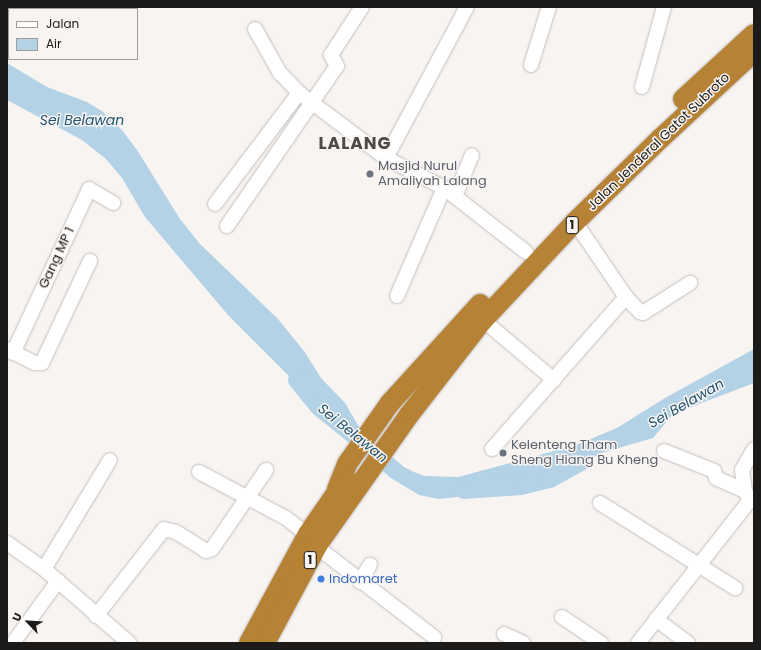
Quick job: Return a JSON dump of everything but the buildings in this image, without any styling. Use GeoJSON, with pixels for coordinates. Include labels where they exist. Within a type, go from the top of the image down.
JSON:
{"type":"FeatureCollection","features":[{"type":"Feature","properties":{"kind":"highway","name":"Jalan Jenderal Gatot Subroto"},"geometry":{"type":"LineString","coordinates":[[399,408],[413,380],[526,252],[665,116],[754,34]]}},
{"type":"Feature","properties":{"kind":"highway","name":"Jalan Jenderal Gatot Subroto"},"geometry":{"type":"LineString","coordinates":[[399,408],[575,222],[661,138],[754,52]]}},
{"type":"Feature","properties":{"kind":"highway","name":"1"},"geometry":{"type":"LineString","coordinates":[[249,643],[314,542],[354,472],[399,408]]}},
{"type":"Feature","properties":{"kind":"highway","name":"1"},"geometry":{"type":"LineString","coordinates":[[265,643],[314,542],[337,489],[354,472]]}},
{"type":"Feature","properties":{"kind":"street"},"geometry":{"type":"LineString","coordinates":[[227,226],[313,104],[337,65],[331,55],[362,7]]}},
{"type":"Feature","properties":{"kind":"street"},"geometry":{"type":"LineString","coordinates":[[386,158],[467,7]]}},
{"type":"Feature","properties":{"kind":"street"},"geometry":{"type":"LineString","coordinates":[[531,66],[549,7]]}},
{"type":"Feature","properties":{"kind":"street"},"geometry":{"type":"LineString","coordinates":[[642,87],[664,7]]}},
{"type":"Feature","properties":{"kind":"street"},"geometry":{"type":"LineString","coordinates":[[255,29],[280,73],[299,93],[386,158],[444,188],[526,252]]}},
{"type":"Feature","properties":{"kind":"street"},"geometry":{"type":"LineString","coordinates":[[215,204],[299,93]]}},
{"type":"Feature","properties":{"kind":"street"},"geometry":{"type":"LineString","coordinates":[[455,196],[472,155]]}},
{"type":"Feature","properties":{"kind":"street"},"geometry":{"type":"LineString","coordinates":[[397,296],[444,188]]}},
{"type":"Feature","properties":{"kind":"street","name":"Gang MP 1"},"geometry":{"type":"LineString","coordinates":[[10,351],[89,189],[113,203]]}},
{"type":"Feature","properties":{"kind":"street"},"geometry":{"type":"LineString","coordinates":[[575,222],[626,296],[643,313],[690,283]]}},
{"type":"Feature","properties":{"kind":"street"},"geometry":{"type":"LineString","coordinates":[[10,351],[35,364],[42,363],[90,261]]}},
{"type":"Feature","properties":{"kind":"street"},"geometry":{"type":"LineString","coordinates":[[492,449],[626,296]]}},
{"type":"Feature","properties":{"kind":"street"},"geometry":{"type":"LineString","coordinates":[[483,320],[554,380]]}},
{"type":"Feature","properties":{"kind":"street"},"geometry":{"type":"LineString","coordinates":[[750,497],[742,470],[754,449]]}},
{"type":"Feature","properties":{"kind":"street"},"geometry":{"type":"LineString","coordinates":[[664,451],[697,462],[714,471],[716,478],[750,497]]}},
{"type":"Feature","properties":{"kind":"street"},"geometry":{"type":"LineString","coordinates":[[44,569],[110,460]]}},
{"type":"Feature","properties":{"kind":"street"},"geometry":{"type":"LineString","coordinates":[[96,616],[164,529],[176,532],[208,551],[212,549],[245,497],[266,470]]}},
{"type":"Feature","properties":{"kind":"street"},"geometry":{"type":"LineString","coordinates":[[199,472],[286,518],[360,582],[435,641]]}},
{"type":"Feature","properties":{"kind":"street"},"geometry":{"type":"LineString","coordinates":[[638,643],[699,567],[750,497]]}},
{"type":"Feature","properties":{"kind":"street"},"geometry":{"type":"LineString","coordinates":[[600,503],[699,567],[735,588]]}},
{"type":"Feature","properties":{"kind":"street"},"geometry":{"type":"LineString","coordinates":[[7,543],[44,569],[96,616],[129,643]]}},
{"type":"Feature","properties":{"kind":"street"},"geometry":{"type":"LineString","coordinates":[[360,582],[370,564]]}},
{"type":"Feature","properties":{"kind":"street"},"geometry":{"type":"LineString","coordinates":[[14,643],[58,581]]}},
{"type":"Feature","properties":{"kind":"street"},"geometry":{"type":"LineString","coordinates":[[562,618],[601,643]]}},
{"type":"Feature","properties":{"kind":"street"},"geometry":{"type":"LineString","coordinates":[[656,619],[688,643]]}},
{"type":"Feature","properties":{"kind":"street"},"geometry":{"type":"LineString","coordinates":[[504,634],[523,643]]}},
{"type":"Feature","properties":{"kind":"water","name":"Sei Belawan"},"geometry":{"type":"Polygon","coordinates":[[[7,63],[47,87],[87,102],[102,111],[122,130],[137,150],[180,219],[200,244],[278,319],[304,351],[321,378],[345,403],[362,432],[404,467],[414,472],[424,476],[458,477],[576,445],[617,428],[665,398],[754,349],[754,383],[673,414],[653,438],[601,453],[573,470],[466,496],[439,499],[419,495],[391,478],[353,446],[345,424],[315,402],[228,315],[145,217],[122,178],[106,159],[82,140],[7,100],[7,63]]]}},
{"type":"Feature","properties":{"kind":"waterway","name":"Sei Belawan"},"geometry":{"type":"LineString","coordinates":[[297,380],[319,407],[365,444]]}},
{"type":"Feature","properties":{"kind":"waterway","name":"Sei Belawan"},"geometry":{"type":"LineString","coordinates":[[464,490],[521,486],[550,479],[581,462]]}},
{"type":"Feature","properties":{"kind":"place","name":"Masjid Nurul Amaliyah Lalang"},"geometry":{"type":"Point","coordinates":[370,174]}},
{"type":"Feature","properties":{"kind":"place","name":"Kelenteng Tham Sheng Hiang Bu Kheng"},"geometry":{"type":"Point","coordinates":[503,453]}},
{"type":"Feature","properties":{"kind":"place","name":"Indomaret"},"geometry":{"type":"Point","coordinates":[321,579]}},
{"type":"Feature","properties":{"kind":"district","name":"LALANG"},"geometry":{"type":"Point","coordinates":[355,144]}}]}
